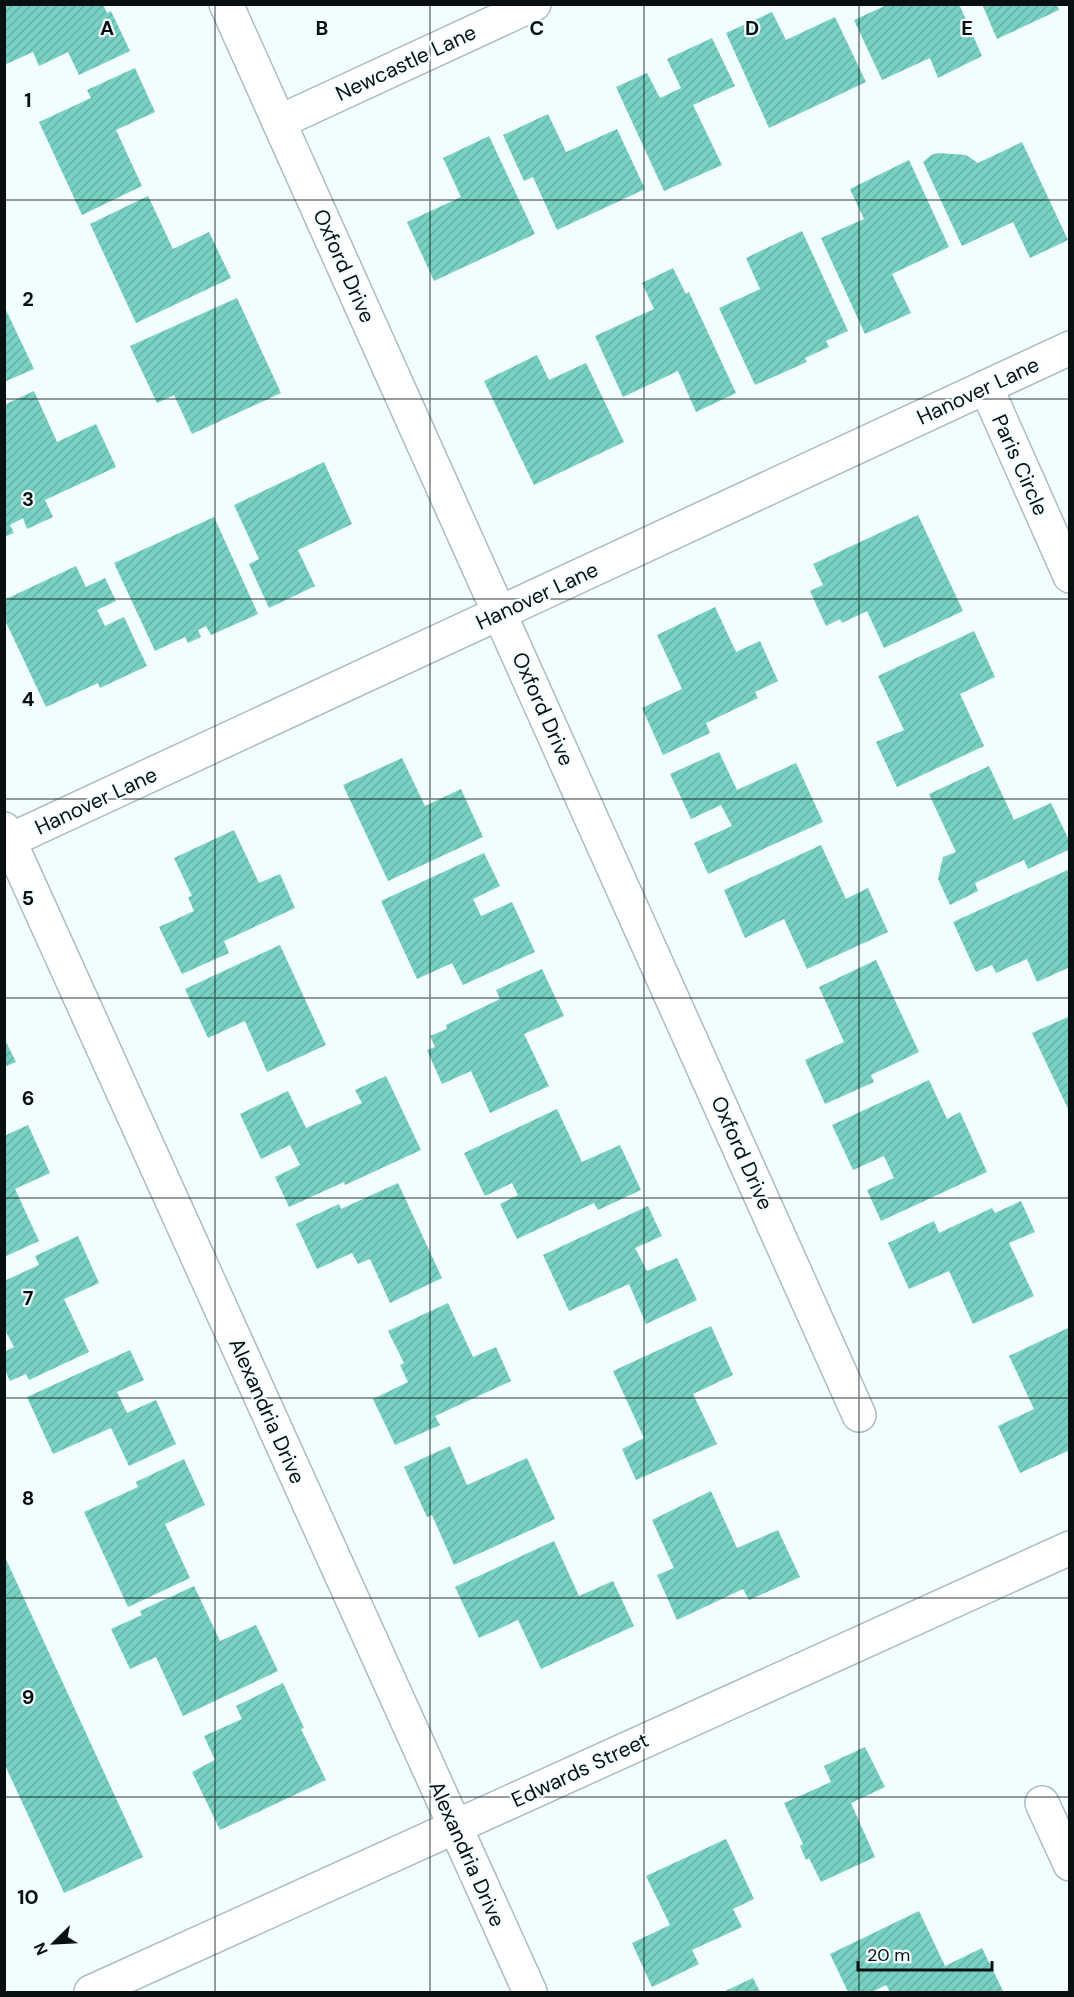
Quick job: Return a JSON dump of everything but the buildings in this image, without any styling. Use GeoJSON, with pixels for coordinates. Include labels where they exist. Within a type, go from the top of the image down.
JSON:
{"type":"FeatureCollection","features":[{"type":"Feature","properties":{"kind":"street","name":"Oxford Drive"},"geometry":{"type":"LineString","coordinates":[[226,4],[859,1415]]}},
{"type":"Feature","properties":{"kind":"street","name":"Newcastle Lane"},"geometry":{"type":"LineString","coordinates":[[279,122],[534,4]]}},
{"type":"Feature","properties":{"kind":"street","name":"Hanover Lane"},"geometry":{"type":"LineString","coordinates":[[6,837],[500,614],[1070,348]]}},
{"type":"Feature","properties":{"kind":"street","name":"Paris Circle"},"geometry":{"type":"LineString","coordinates":[[986,387],[1070,576]]}},
{"type":"Feature","properties":{"kind":"street","name":"Alexandria Drive"},"geometry":{"type":"LineString","coordinates":[[6,837],[530,1992]]}},
{"type":"Feature","properties":{"kind":"street","name":"Edwards Street"},"geometry":{"type":"LineString","coordinates":[[91,1992],[1070,1548]]}},
{"type":"Feature","properties":{"kind":"street"},"geometry":{"type":"LineString","coordinates":[[1042,1803],[1070,1864]]}}]}
